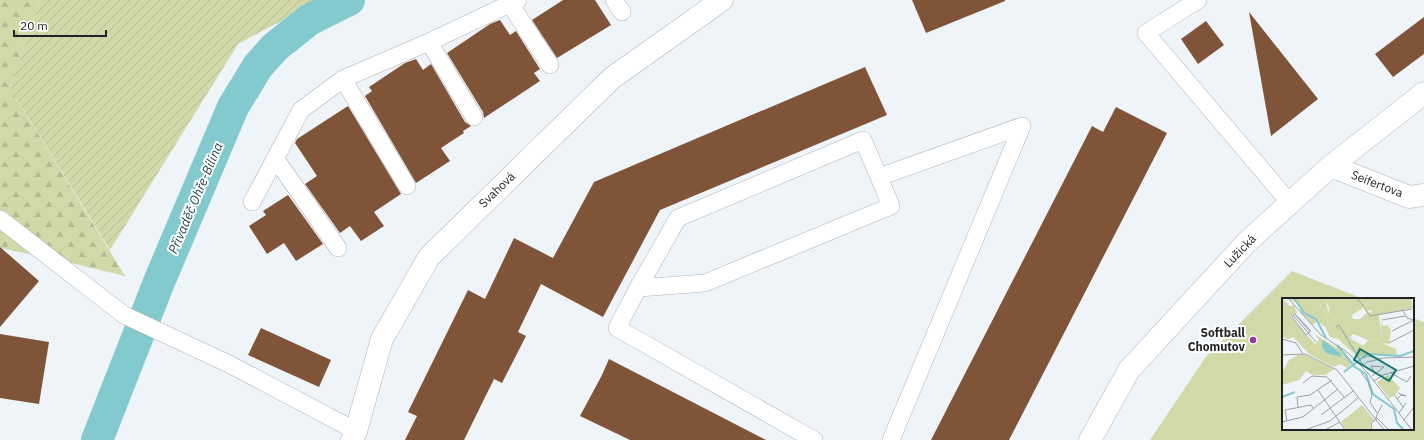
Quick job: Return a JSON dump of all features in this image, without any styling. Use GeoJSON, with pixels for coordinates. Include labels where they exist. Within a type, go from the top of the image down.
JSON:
{"type":"FeatureCollection","features":[{"type":"Feature","properties":{"kind":"street","name":"Svahová"},"geometry":{"type":"LineString","coordinates":[[354,435],[382,339],[429,257],[612,78],[722,0]]}},
{"type":"Feature","properties":{"kind":"street","name":"Lužická"},"geometry":{"type":"LineString","coordinates":[[1090,440],[1129,370],[1247,242],[1331,166],[1424,93]]}},
{"type":"Feature","properties":{"kind":"street","name":"Seifertova"},"geometry":{"type":"LineString","coordinates":[[1331,166],[1409,197],[1424,196]]}},
{"type":"Feature","properties":{"kind":"lane"},"geometry":{"type":"LineString","coordinates":[[1198,0],[1146,34],[1290,203]]}},
{"type":"Feature","properties":{"kind":"lane"},"geometry":{"type":"LineString","coordinates":[[252,202],[302,110],[343,79],[429,42],[514,2],[550,65]]}},
{"type":"Feature","properties":{"kind":"lane"},"geometry":{"type":"LineString","coordinates":[[429,42],[474,117]]}},
{"type":"Feature","properties":{"kind":"lane"},"geometry":{"type":"LineString","coordinates":[[343,79],[407,186]]}},
{"type":"Feature","properties":{"kind":"lane"},"geometry":{"type":"LineString","coordinates":[[879,177],[1022,126],[891,440]]}},
{"type":"Feature","properties":{"kind":"lane"},"geometry":{"type":"LineString","coordinates":[[638,288],[705,282],[891,206],[862,140],[678,218],[638,288],[617,328],[814,440]]}},
{"type":"Feature","properties":{"kind":"lane"},"geometry":{"type":"LineString","coordinates":[[276,158],[338,248]]}},
{"type":"Feature","properties":{"kind":"lane"},"geometry":{"type":"LineString","coordinates":[[0,219],[124,315],[229,364],[354,435]]}},
{"type":"Feature","properties":{"kind":"green space"},"geometry":{"type":"Polygon","coordinates":[[[0,0],[40,0],[10,88],[125,276],[0,248],[0,0]]]}},
{"type":"Feature","properties":{"kind":"green space"},"geometry":{"type":"Polygon","coordinates":[[[40,0],[321,0],[238,44],[110,250],[10,88],[40,0]]]}},
{"type":"Feature","properties":{"kind":"green space","name":"Softball Chomutov"},"geometry":{"type":"Polygon","coordinates":[[[1292,271],[1361,298],[1282,298],[1282,430],[1414,430],[1414,318],[1424,322],[1424,440],[1150,440],[1205,358],[1292,271]]]}},
{"type":"Feature","properties":{"kind":"building"},"geometry":{"type":"Polygon","coordinates":[[[563,0],[595,0],[611,25],[557,58],[532,20],[563,0]]]}},
{"type":"Feature","properties":{"kind":"building"},"geometry":{"type":"Polygon","coordinates":[[[912,0],[1005,0],[1005,1],[926,33],[912,0]]]}},
{"type":"Feature","properties":{"kind":"building"},"geometry":{"type":"Polygon","coordinates":[[[1249,12],[1318,99],[1271,136],[1249,12]]]}},
{"type":"Feature","properties":{"kind":"building"},"geometry":{"type":"Polygon","coordinates":[[[1424,17],[1424,54],[1393,77],[1375,54],[1424,17]]]}},
{"type":"Feature","properties":{"kind":"building"},"geometry":{"type":"Polygon","coordinates":[[[500,20],[510,35],[516,31],[540,69],[534,73],[540,81],[484,118],[483,112],[447,53],[490,24],[500,20]]]}},
{"type":"Feature","properties":{"kind":"building"},"geometry":{"type":"Polygon","coordinates":[[[1206,21],[1224,45],[1198,64],[1181,39],[1206,21]]]}},
{"type":"Feature","properties":{"kind":"building"},"geometry":{"type":"Polygon","coordinates":[[[416,59],[423,70],[431,64],[465,122],[471,126],[463,131],[464,133],[441,148],[450,161],[416,183],[365,96],[372,91],[369,87],[405,63],[416,59]]]}},
{"type":"Feature","properties":{"kind":"building"},"geometry":{"type":"Polygon","coordinates":[[[865,67],[887,115],[660,210],[603,317],[541,284],[518,332],[526,336],[502,383],[494,379],[464,440],[405,440],[417,416],[408,412],[468,290],[485,299],[514,238],[553,258],[594,182],[865,67]]]}},
{"type":"Feature","properties":{"kind":"building"},"geometry":{"type":"Polygon","coordinates":[[[348,106],[401,194],[374,212],[384,226],[361,241],[350,226],[340,233],[305,184],[317,176],[295,143],[297,139],[348,106]]]}},
{"type":"Feature","properties":{"kind":"building"},"geometry":{"type":"Polygon","coordinates":[[[1116,107],[1167,133],[1009,440],[931,440],[1092,126],[1103,132],[1116,107]]]}},
{"type":"Feature","properties":{"kind":"building"},"geometry":{"type":"Polygon","coordinates":[[[288,195],[323,244],[296,261],[284,243],[267,254],[249,226],[266,215],[263,211],[288,195]]]}},
{"type":"Feature","properties":{"kind":"building"},"geometry":{"type":"Polygon","coordinates":[[[0,247],[39,281],[0,327],[0,247]]]}},
{"type":"Feature","properties":{"kind":"building"},"geometry":{"type":"Polygon","coordinates":[[[261,328],[331,360],[319,387],[248,355],[261,328]]]}},
{"type":"Feature","properties":{"kind":"building"},"geometry":{"type":"Polygon","coordinates":[[[0,334],[49,342],[39,404],[0,398],[0,334]]]}},
{"type":"Feature","properties":{"kind":"building"},"geometry":{"type":"Polygon","coordinates":[[[609,359],[766,440],[630,440],[580,416],[609,359]]]}},
{"type":"Feature","properties":{"kind":"waterway","name":"Přivaděč Ohře-Bílina"},"geometry":{"type":"LineString","coordinates":[[97,440],[159,282],[233,107],[258,66],[275,47],[309,20],[349,0]]}},
{"type":"Feature","properties":{"kind":"place","name":"Softball Chomutov"},"geometry":{"type":"Point","coordinates":[1253,340]}}]}
